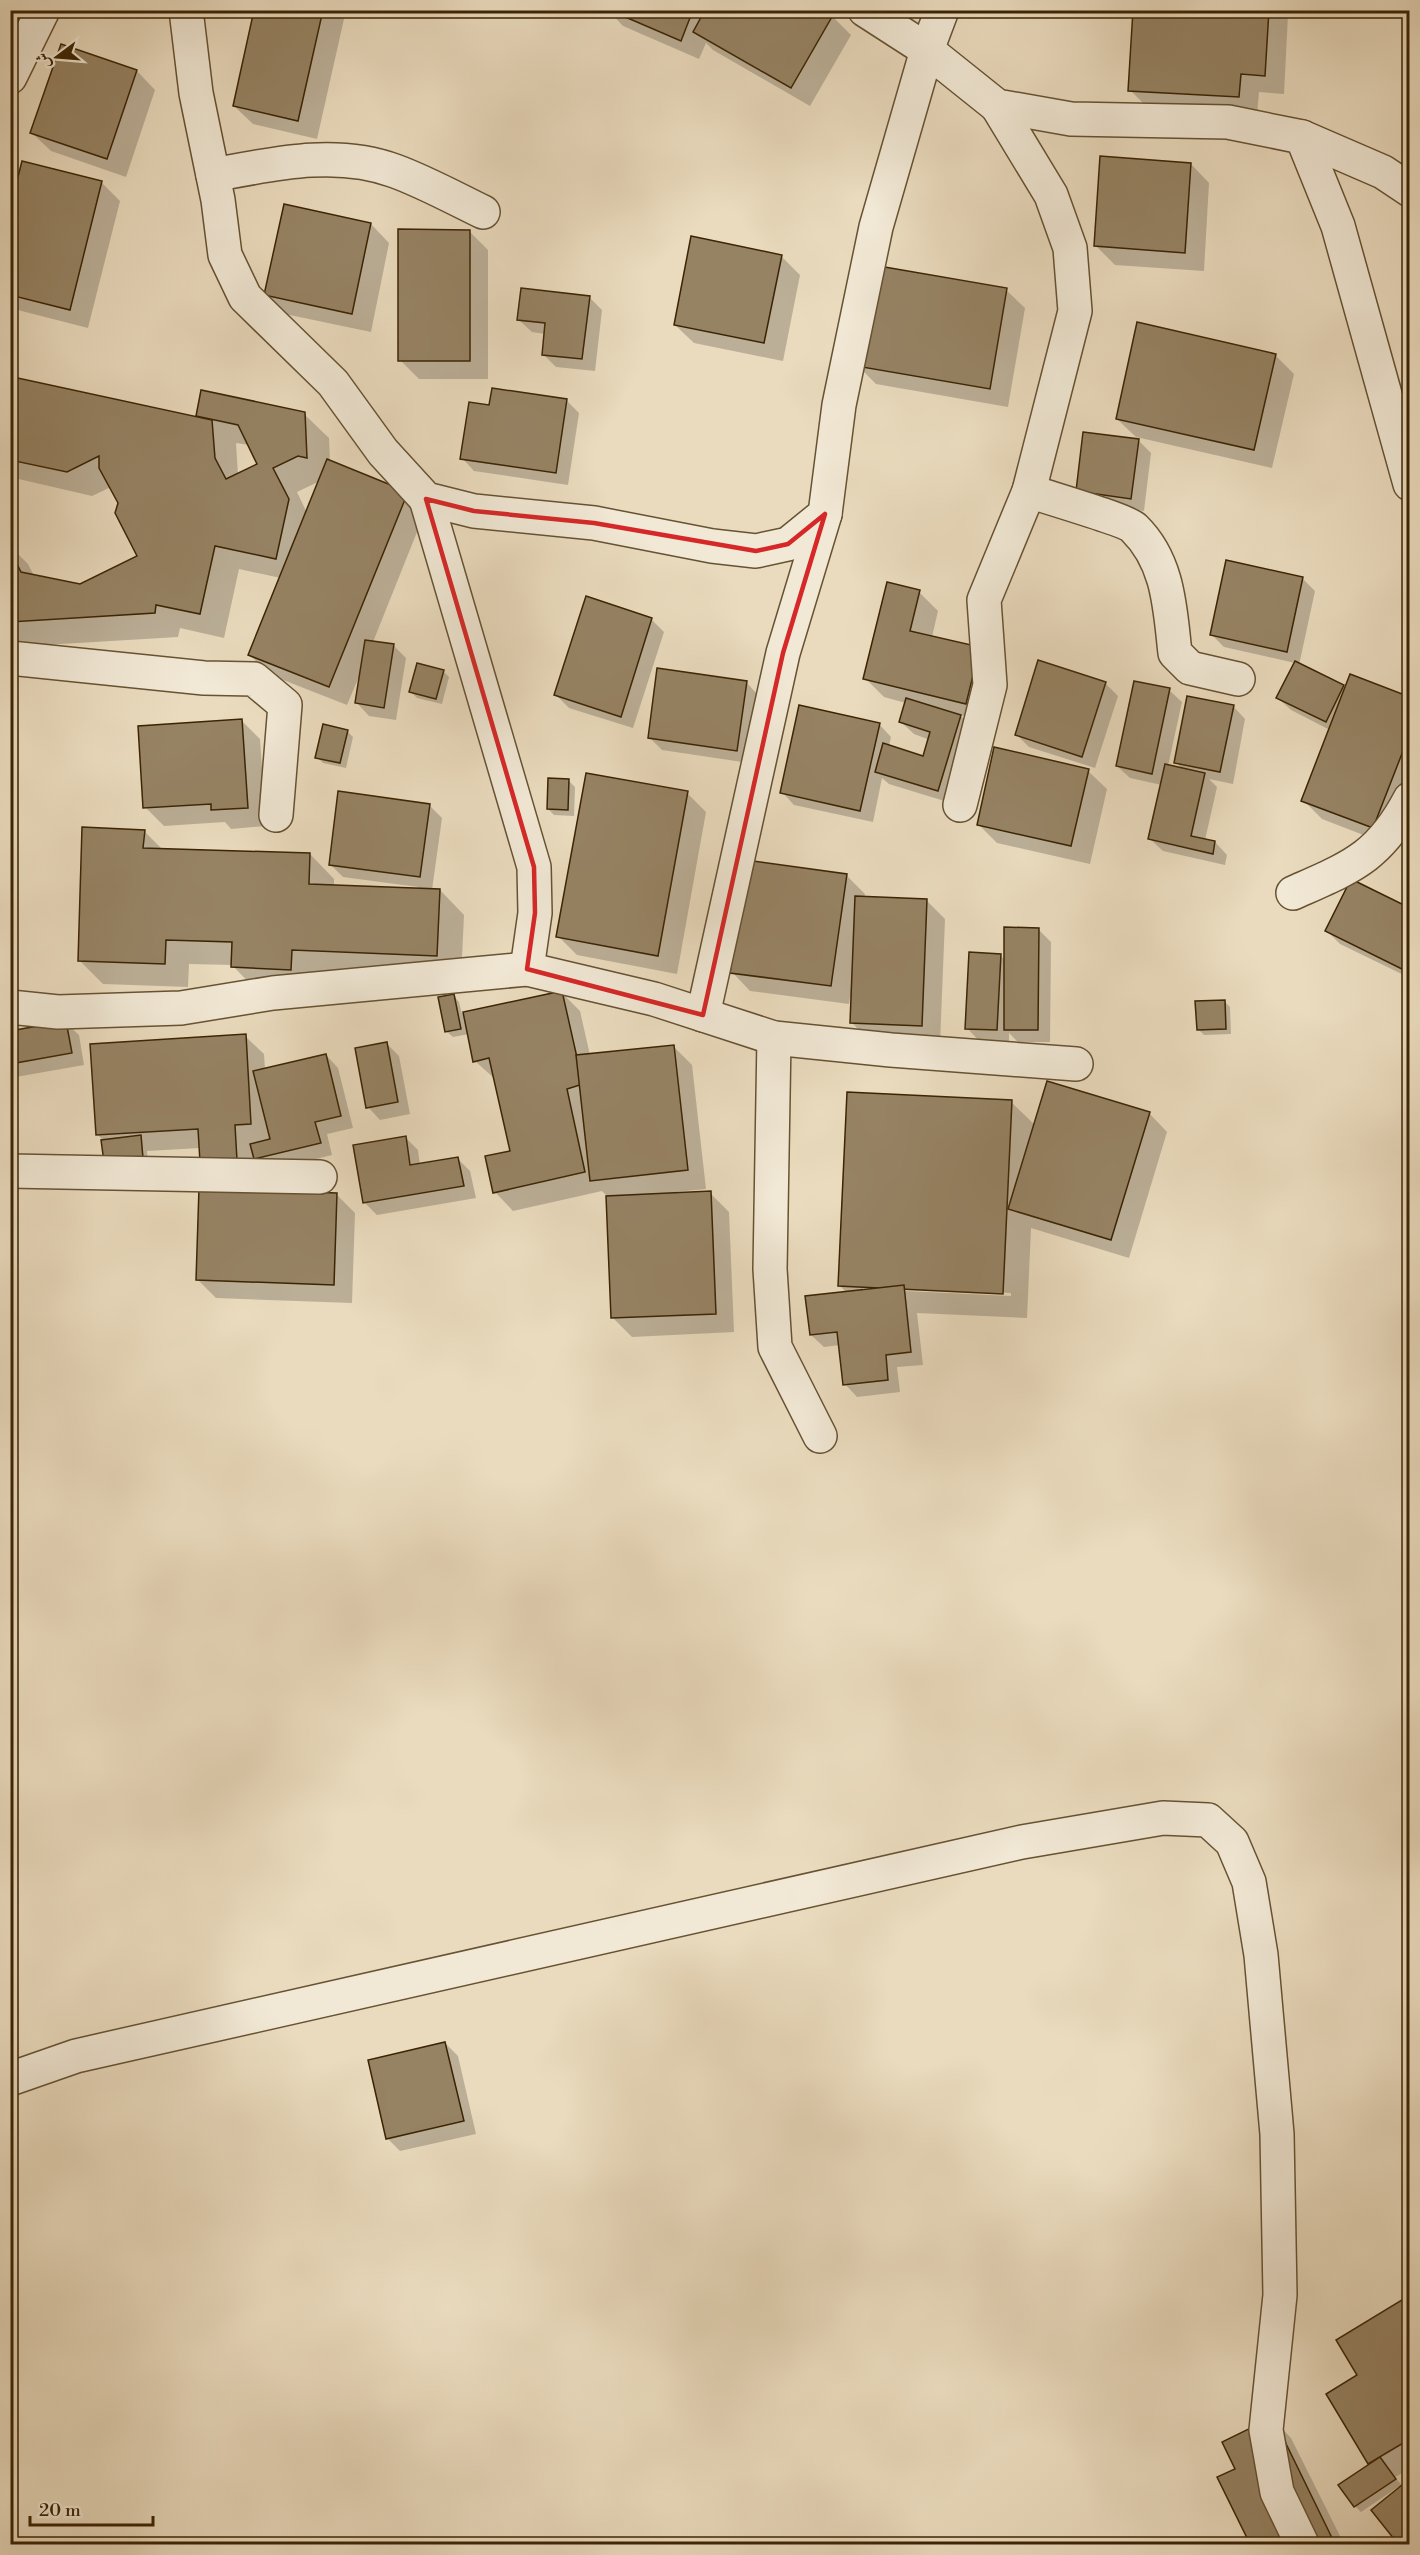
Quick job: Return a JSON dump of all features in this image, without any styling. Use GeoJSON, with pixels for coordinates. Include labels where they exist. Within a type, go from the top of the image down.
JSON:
{"type":"FeatureCollection","features":[{"type":"Feature","properties":{"kind":"street"},"geometry":{"type":"LineString","coordinates":[[10,77],[43,10]]}},
{"type":"Feature","properties":{"kind":"street"},"geometry":{"type":"LineString","coordinates":[[186,10],[196,93],[213,175],[225,255],[245,297],[333,383],[383,452],[426,499],[534,867],[535,913],[527,969]]}},
{"type":"Feature","properties":{"kind":"street"},"geometry":{"type":"LineString","coordinates":[[865,10],[927,50],[997,106],[1052,195],[1070,248],[1075,311],[1029,491],[984,600],[990,685],[960,805]]}},
{"type":"Feature","properties":{"kind":"street"},"geometry":{"type":"LineString","coordinates":[[703,1015],[780,664],[825,514],[839,405],[876,227],[927,50],[942,10]]}},
{"type":"Feature","properties":{"kind":"street"},"geometry":{"type":"LineString","coordinates":[[997,106],[1071,119],[1228,122],[1302,137],[1383,172],[1410,190]]}},
{"type":"Feature","properties":{"kind":"street"},"geometry":{"type":"LineString","coordinates":[[1302,137],[1338,226],[1410,484]]}},
{"type":"Feature","properties":{"kind":"street"},"geometry":{"type":"LineString","coordinates":[[213,175],[290,161],[340,159],[394,170],[483,212]]}},
{"type":"Feature","properties":{"kind":"street"},"geometry":{"type":"LineString","coordinates":[[1029,491],[1133,526],[1161,565],[1169,601],[1175,653],[1190,668],[1238,679]]}},
{"type":"Feature","properties":{"kind":"street"},"geometry":{"type":"LineString","coordinates":[[426,499],[474,511],[594,523],[712,546],[756,551],[788,544],[825,514]]}},
{"type":"Feature","properties":{"kind":"street"},"geometry":{"type":"LineString","coordinates":[[10,658],[204,678],[254,679],[285,705],[276,815]]}},
{"type":"Feature","properties":{"kind":"street"},"geometry":{"type":"LineString","coordinates":[[1293,893],[1358,863],[1382,842],[1399,819],[1410,798]]}},
{"type":"Feature","properties":{"kind":"street"},"geometry":{"type":"LineString","coordinates":[[10,1007],[58,1012],[181,1008],[273,993],[527,969],[654,999],[774,1038],[891,1050],[1076,1064]]}},
{"type":"Feature","properties":{"kind":"street"},"geometry":{"type":"LineString","coordinates":[[774,1038],[770,1269],[775,1347],[820,1436]]}},
{"type":"Feature","properties":{"kind":"street"},"geometry":{"type":"LineString","coordinates":[[10,1171],[320,1177]]}},
{"type":"Feature","properties":{"kind":"street"},"geometry":{"type":"LineString","coordinates":[[10,2079],[88,2053],[1023,1842],[1163,1818],[1208,1820],[1232,1842],[1249,1882],[1261,1955],[1277,2134],[1280,2295],[1266,2430],[1277,2492],[1302,2544]]}},
{"type":"Feature","properties":{"kind":"highlighted area"},"geometry":{"type":"Polygon","coordinates":[[[426,499],[474,511],[594,523],[756,551],[788,544],[825,514],[783,653],[703,1015],[527,969],[535,913],[534,867],[426,499]]]}},
{"type":"Feature","properties":{"kind":"building"},"geometry":{"type":"Polygon","coordinates":[[[254,10],[323,10],[298,121],[233,106],[254,10]]]}},
{"type":"Feature","properties":{"kind":"building"},"geometry":{"type":"Polygon","coordinates":[[[609,10],[693,10],[681,41],[609,10]]]}},
{"type":"Feature","properties":{"kind":"building"},"geometry":{"type":"Polygon","coordinates":[[[705,10],[825,10],[833,15],[791,88],[693,32],[705,10]]]}},
{"type":"Feature","properties":{"kind":"building"},"geometry":{"type":"Polygon","coordinates":[[[1133,10],[1269,10],[1265,76],[1241,74],[1239,97],[1128,91],[1133,10]]]}},
{"type":"Feature","properties":{"kind":"building"},"geometry":{"type":"Polygon","coordinates":[[[61,44],[137,70],[107,159],[30,133],[61,44]]]}},
{"type":"Feature","properties":{"kind":"building"},"geometry":{"type":"Polygon","coordinates":[[[1100,156],[1191,163],[1185,253],[1094,246],[1100,156]]]}},
{"type":"Feature","properties":{"kind":"building"},"geometry":{"type":"Polygon","coordinates":[[[22,161],[102,181],[70,310],[10,295],[10,208],[22,161]]]}},
{"type":"Feature","properties":{"kind":"building"},"geometry":{"type":"Polygon","coordinates":[[[284,204],[371,223],[352,314],[264,295],[284,204]]]}},
{"type":"Feature","properties":{"kind":"building"},"geometry":{"type":"Polygon","coordinates":[[[398,229],[470,230],[470,361],[398,361],[398,229]]]}},
{"type":"Feature","properties":{"kind":"building"},"geometry":{"type":"Polygon","coordinates":[[[691,236],[782,255],[764,343],[674,325],[691,236]]]}},
{"type":"Feature","properties":{"kind":"building"},"geometry":{"type":"Polygon","coordinates":[[[873,265],[1007,288],[990,389],[856,366],[873,265]]]}},
{"type":"Feature","properties":{"kind":"building"},"geometry":{"type":"Polygon","coordinates":[[[521,288],[590,296],[582,359],[542,355],[545,323],[517,320],[521,288]]]}},
{"type":"Feature","properties":{"kind":"building"},"geometry":{"type":"Polygon","coordinates":[[[1137,322],[1276,354],[1254,450],[1116,419],[1137,322]]]}},
{"type":"Feature","properties":{"kind":"building"},"geometry":{"type":"Polygon","coordinates":[[[13,377],[212,420],[215,458],[226,479],[257,464],[238,425],[196,416],[201,390],[305,412],[307,458],[298,456],[273,468],[289,499],[276,559],[215,546],[200,614],[156,605],[155,613],[10,622],[10,550],[21,572],[80,584],[137,556],[115,513],[118,503],[99,468],[99,456],[67,472],[10,460],[13,377]]]}},
{"type":"Feature","properties":{"kind":"building"},"geometry":{"type":"Polygon","coordinates":[[[492,388],[567,399],[556,473],[460,459],[469,402],[489,405],[492,388]]]}},
{"type":"Feature","properties":{"kind":"building"},"geometry":{"type":"Polygon","coordinates":[[[1083,432],[1139,439],[1131,499],[1076,491],[1083,432]]]}},
{"type":"Feature","properties":{"kind":"building"},"geometry":{"type":"Polygon","coordinates":[[[327,459],[408,492],[329,687],[248,655],[327,459]]]}},
{"type":"Feature","properties":{"kind":"building"},"geometry":{"type":"Polygon","coordinates":[[[1226,560],[1303,577],[1287,652],[1210,635],[1226,560]]]}},
{"type":"Feature","properties":{"kind":"building"},"geometry":{"type":"Polygon","coordinates":[[[887,582],[920,590],[910,631],[980,647],[966,704],[863,679],[887,582]]]}},
{"type":"Feature","properties":{"kind":"building"},"geometry":{"type":"Polygon","coordinates":[[[586,596],[652,618],[621,717],[554,695],[586,596]]]}},
{"type":"Feature","properties":{"kind":"building"},"geometry":{"type":"Polygon","coordinates":[[[365,640],[394,644],[384,708],[355,703],[365,640]]]}},
{"type":"Feature","properties":{"kind":"building"},"geometry":{"type":"Polygon","coordinates":[[[1038,660],[1106,682],[1082,757],[1015,735],[1038,660]]]}},
{"type":"Feature","properties":{"kind":"building"},"geometry":{"type":"Polygon","coordinates":[[[1295,661],[1344,685],[1326,722],[1276,698],[1295,661]]]}},
{"type":"Feature","properties":{"kind":"building"},"geometry":{"type":"Polygon","coordinates":[[[417,663],[444,670],[436,699],[409,692],[417,663]]]}},
{"type":"Feature","properties":{"kind":"building"},"geometry":{"type":"Polygon","coordinates":[[[657,668],[747,681],[737,751],[648,738],[657,668]]]}},
{"type":"Feature","properties":{"kind":"building"},"geometry":{"type":"Polygon","coordinates":[[[1350,674],[1410,697],[1410,733],[1373,828],[1301,801],[1350,674]]]}},
{"type":"Feature","properties":{"kind":"building"},"geometry":{"type":"Polygon","coordinates":[[[1134,681],[1170,688],[1152,774],[1116,766],[1134,681]]]}},
{"type":"Feature","properties":{"kind":"building"},"geometry":{"type":"Polygon","coordinates":[[[1187,696],[1234,705],[1220,772],[1174,763],[1187,696]]]}},
{"type":"Feature","properties":{"kind":"building"},"geometry":{"type":"Polygon","coordinates":[[[906,698],[961,715],[938,791],[875,772],[883,743],[923,756],[930,732],[899,722],[906,698]]]}},
{"type":"Feature","properties":{"kind":"building"},"geometry":{"type":"Polygon","coordinates":[[[799,705],[880,723],[860,811],[780,793],[799,705]]]}},
{"type":"Feature","properties":{"kind":"building"},"geometry":{"type":"Polygon","coordinates":[[[242,719],[248,808],[211,810],[211,804],[143,808],[138,726],[242,719]]]}},
{"type":"Feature","properties":{"kind":"building"},"geometry":{"type":"Polygon","coordinates":[[[323,724],[348,730],[340,763],[315,758],[323,724]]]}},
{"type":"Feature","properties":{"kind":"building"},"geometry":{"type":"Polygon","coordinates":[[[994,747],[1089,769],[1071,846],[977,825],[994,747]]]}},
{"type":"Feature","properties":{"kind":"building"},"geometry":{"type":"Polygon","coordinates":[[[1165,764],[1205,773],[1191,836],[1215,841],[1213,854],[1148,839],[1165,764]]]}},
{"type":"Feature","properties":{"kind":"building"},"geometry":{"type":"Polygon","coordinates":[[[586,773],[688,791],[658,956],[556,937],[586,773]]]}},
{"type":"Feature","properties":{"kind":"building"},"geometry":{"type":"Polygon","coordinates":[[[548,778],[569,779],[568,810],[547,809],[548,778]]]}},
{"type":"Feature","properties":{"kind":"building"},"geometry":{"type":"Polygon","coordinates":[[[338,791],[430,804],[420,877],[329,865],[338,791]]]}},
{"type":"Feature","properties":{"kind":"building"},"geometry":{"type":"Polygon","coordinates":[[[82,827],[145,830],[143,848],[310,853],[309,884],[440,889],[437,956],[292,950],[291,970],[231,967],[232,942],[166,940],[165,964],[78,961],[82,827]]]}},
{"type":"Feature","properties":{"kind":"building"},"geometry":{"type":"Polygon","coordinates":[[[746,860],[847,874],[831,986],[730,973],[746,860]]]}},
{"type":"Feature","properties":{"kind":"building"},"geometry":{"type":"Polygon","coordinates":[[[1351,879],[1410,908],[1410,973],[1325,931],[1351,879]]]}},
{"type":"Feature","properties":{"kind":"building"},"geometry":{"type":"Polygon","coordinates":[[[855,896],[927,899],[922,1026],[850,1023],[855,896]]]}},
{"type":"Feature","properties":{"kind":"building"},"geometry":{"type":"Polygon","coordinates":[[[1004,927],[1039,928],[1038,1030],[1004,1030],[1004,927]]]}},
{"type":"Feature","properties":{"kind":"building"},"geometry":{"type":"Polygon","coordinates":[[[969,952],[1001,954],[997,1030],[965,1029],[969,952]]]}},
{"type":"Feature","properties":{"kind":"building"},"geometry":{"type":"Polygon","coordinates":[[[562,991],[583,1084],[567,1089],[585,1172],[493,1193],[485,1156],[510,1151],[489,1058],[473,1062],[463,1012],[562,991]]]}},
{"type":"Feature","properties":{"kind":"building"},"geometry":{"type":"Polygon","coordinates":[[[454,994],[461,1029],[445,1032],[438,997],[454,994]]]}},
{"type":"Feature","properties":{"kind":"building"},"geometry":{"type":"Polygon","coordinates":[[[1225,1000],[1226,1029],[1197,1030],[1195,1001],[1225,1000]]]}},
{"type":"Feature","properties":{"kind":"building"},"geometry":{"type":"Polygon","coordinates":[[[66,1021],[72,1053],[10,1064],[10,1031],[66,1021]]]}},
{"type":"Feature","properties":{"kind":"building"},"geometry":{"type":"Polygon","coordinates":[[[246,1034],[251,1124],[235,1125],[237,1160],[200,1162],[198,1129],[96,1135],[90,1044],[246,1034]]]}},
{"type":"Feature","properties":{"kind":"building"},"geometry":{"type":"Polygon","coordinates":[[[387,1042],[398,1102],[366,1108],[355,1048],[387,1042]]]}},
{"type":"Feature","properties":{"kind":"building"},"geometry":{"type":"Polygon","coordinates":[[[674,1045],[688,1170],[590,1181],[576,1055],[674,1045]]]}},
{"type":"Feature","properties":{"kind":"building"},"geometry":{"type":"Polygon","coordinates":[[[326,1054],[341,1116],[315,1122],[321,1143],[254,1159],[250,1144],[270,1139],[253,1071],[326,1054]]]}},
{"type":"Feature","properties":{"kind":"building"},"geometry":{"type":"Polygon","coordinates":[[[1047,1081],[1150,1112],[1111,1240],[1008,1209],[1047,1081]]]}},
{"type":"Feature","properties":{"kind":"building"},"geometry":{"type":"Polygon","coordinates":[[[847,1092],[1012,1100],[1003,1294],[838,1286],[847,1092]]]}},
{"type":"Feature","properties":{"kind":"building"},"geometry":{"type":"Polygon","coordinates":[[[141,1135],[143,1158],[104,1162],[101,1140],[141,1135]]]}},
{"type":"Feature","properties":{"kind":"building"},"geometry":{"type":"Polygon","coordinates":[[[406,1136],[410,1165],[458,1157],[464,1186],[363,1203],[353,1145],[406,1136]]]}},
{"type":"Feature","properties":{"kind":"building"},"geometry":{"type":"Polygon","coordinates":[[[199,1188],[337,1193],[334,1285],[196,1280],[199,1188]]]}},
{"type":"Feature","properties":{"kind":"building"},"geometry":{"type":"Polygon","coordinates":[[[711,1191],[716,1314],[611,1318],[606,1196],[711,1191]]]}},
{"type":"Feature","properties":{"kind":"building"},"geometry":{"type":"Polygon","coordinates":[[[904,1285],[911,1352],[886,1355],[888,1380],[843,1385],[837,1332],[810,1335],[805,1296],[904,1285]]]}},
{"type":"Feature","properties":{"kind":"building"},"geometry":{"type":"Polygon","coordinates":[[[445,2042],[464,2121],[386,2139],[368,2060],[445,2042]]]}},
{"type":"Feature","properties":{"kind":"building"},"geometry":{"type":"Polygon","coordinates":[[[1410,2295],[1410,2371],[1404,2375],[1410,2383],[1410,2439],[1368,2464],[1326,2394],[1357,2375],[1336,2340],[1410,2295]]]}},
{"type":"Feature","properties":{"kind":"building"},"geometry":{"type":"Polygon","coordinates":[[[1273,2417],[1335,2544],[1250,2544],[1217,2477],[1235,2469],[1222,2442],[1273,2417]]]}},
{"type":"Feature","properties":{"kind":"building"},"geometry":{"type":"Polygon","coordinates":[[[1380,2457],[1396,2479],[1354,2507],[1338,2485],[1380,2457]]]}},
{"type":"Feature","properties":{"kind":"building"},"geometry":{"type":"Polygon","coordinates":[[[1402,2485],[1410,2495],[1410,2544],[1398,2544],[1371,2510],[1402,2485]]]}}]}
